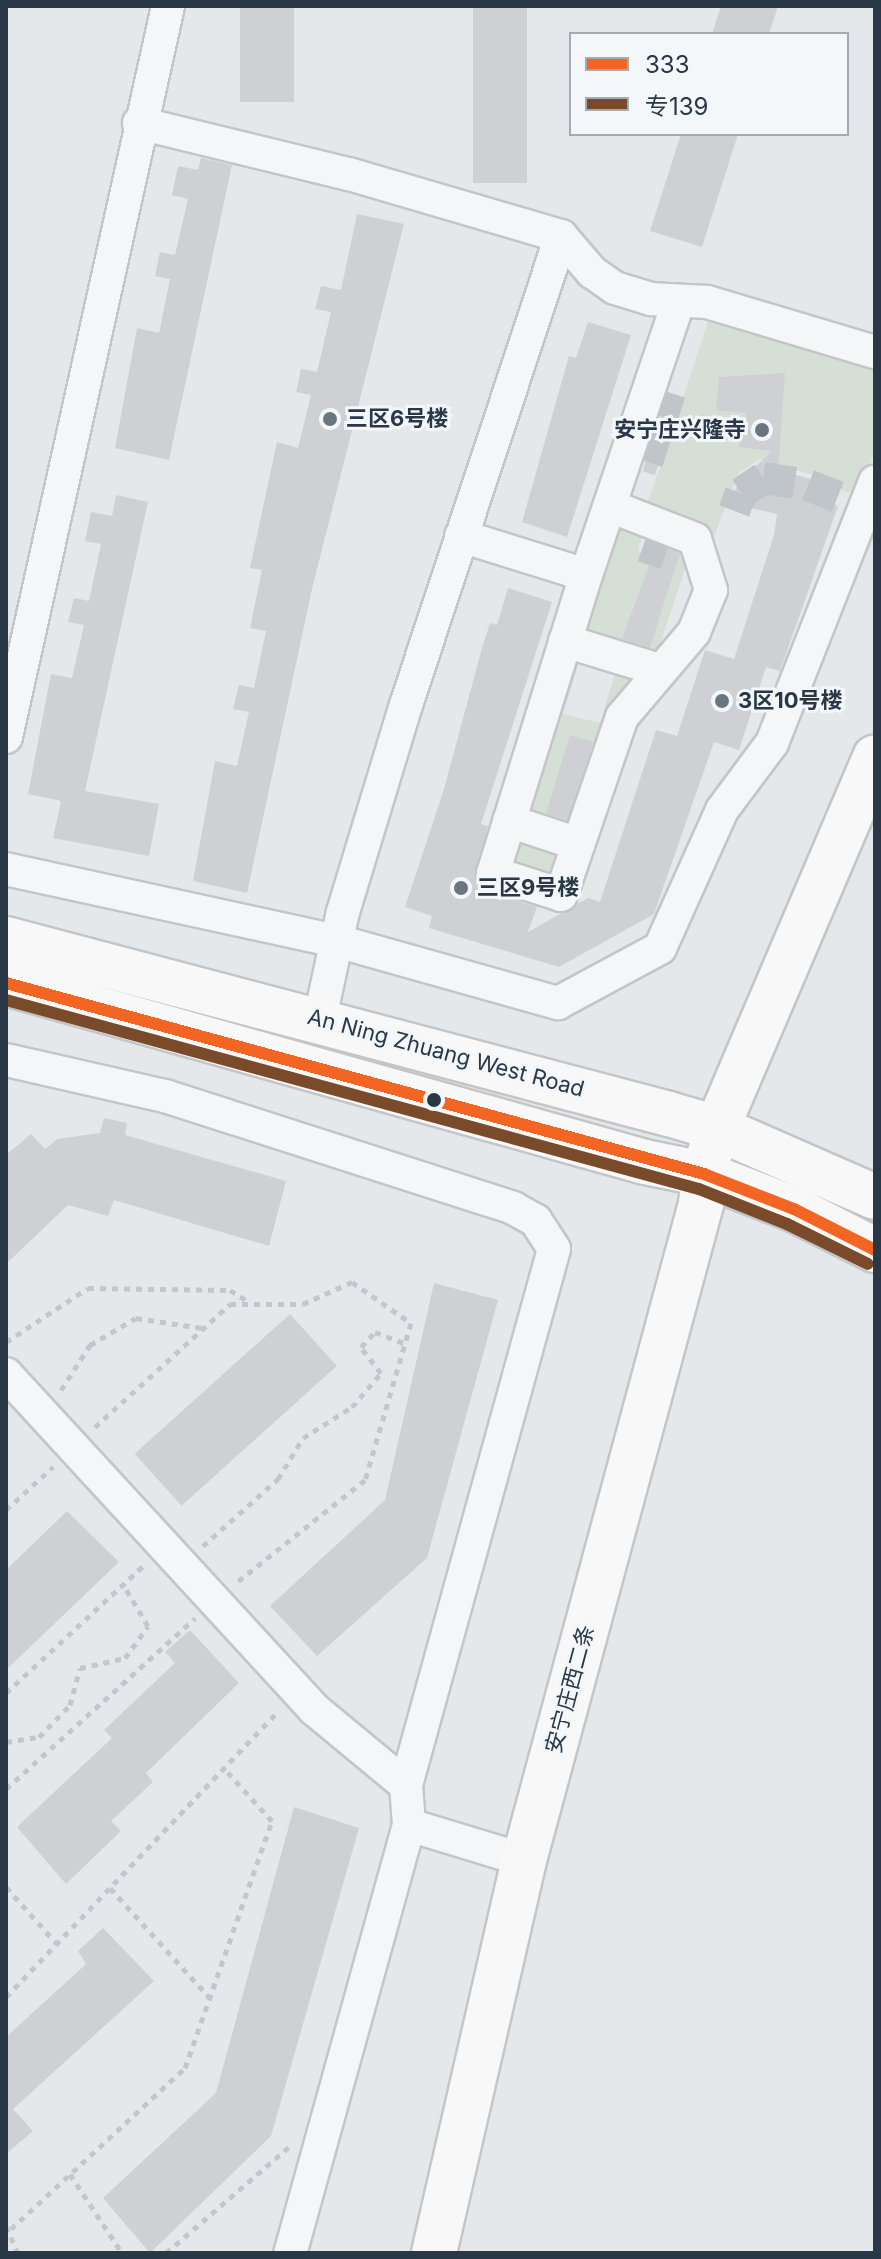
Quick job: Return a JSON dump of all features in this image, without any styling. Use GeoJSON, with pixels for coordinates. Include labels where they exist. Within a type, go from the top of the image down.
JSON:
{"type":"FeatureCollection","features":[{"type":"Feature","properties":{"kind":"main road","name":"安宁庄西二条"},"geometry":{"type":"LineString","coordinates":[[434,2253],[524,1860],[697,1219],[704,1174],[717,1128],[875,757]]}},
{"type":"Feature","properties":{"kind":"main road","name":"An Ning Zhuang West Road"},"geometry":{"type":"LineString","coordinates":[[6,939],[320,1018],[717,1128],[875,1197]]}},
{"type":"Feature","properties":{"kind":"main road"},"geometry":{"type":"LineString","coordinates":[[6,983],[645,1162],[704,1174],[794,1209],[875,1250]]}},
{"type":"Feature","properties":{"kind":"street"},"geometry":{"type":"LineString","coordinates":[[6,737],[139,123],[168,6]]}},
{"type":"Feature","properties":{"kind":"street"},"geometry":{"type":"LineString","coordinates":[[139,123],[349,174],[561,236],[592,272],[615,288],[689,302],[875,352]]}},
{"type":"Feature","properties":{"kind":"street"},"geometry":{"type":"LineString","coordinates":[[320,1018],[337,941],[461,536],[561,236]]}},
{"type":"Feature","properties":{"kind":"street"},"geometry":{"type":"LineString","coordinates":[[670,393],[689,302]]}},
{"type":"Feature","properties":{"kind":"street"},"geometry":{"type":"LineString","coordinates":[[610,506],[648,534],[695,539],[711,590],[694,632],[622,717],[561,895],[493,873],[586,575],[610,506],[689,302]]}},
{"type":"Feature","properties":{"kind":"street"},"geometry":{"type":"LineString","coordinates":[[6,869],[337,941],[558,1003],[660,948],[722,810],[772,743],[860,496]]}},
{"type":"Feature","properties":{"kind":"street"},"geometry":{"type":"LineString","coordinates":[[461,536],[586,575]]}},
{"type":"Feature","properties":{"kind":"street"},"geometry":{"type":"LineString","coordinates":[[565,641],[659,670]]}},
{"type":"Feature","properties":{"kind":"street"},"geometry":{"type":"LineString","coordinates":[[509,821],[578,844]]}},
{"type":"Feature","properties":{"kind":"street"},"geometry":{"type":"LineString","coordinates":[[6,1060],[165,1096],[513,1208],[536,1221],[554,1249],[406,1785],[409,1825],[290,2253]]}},
{"type":"Feature","properties":{"kind":"street"},"geometry":{"type":"LineString","coordinates":[[6,1374],[297,1690],[406,1785]]}},
{"type":"Feature","properties":{"kind":"street"},"geometry":{"type":"LineString","coordinates":[[409,1825],[524,1860]]}},
{"type":"Feature","properties":{"kind":"path"},"geometry":{"type":"LineString","coordinates":[[6,1510],[230,1304],[303,1304],[352,1282],[411,1323],[365,1480],[213,1601],[6,1789]]}},
{"type":"Feature","properties":{"kind":"path"},"geometry":{"type":"LineString","coordinates":[[6,1342],[88,1288],[230,1290],[251,1304]]}},
{"type":"Feature","properties":{"kind":"path"},"geometry":{"type":"LineString","coordinates":[[49,1421],[65,1376],[90,1345],[136,1318],[203,1328]]}},
{"type":"Feature","properties":{"kind":"path"},"geometry":{"type":"LineString","coordinates":[[6,1693],[123,1584],[173,1556],[278,1479],[303,1438],[352,1407],[381,1373],[361,1347],[375,1332],[404,1343]]}},
{"type":"Feature","properties":{"kind":"path"},"geometry":{"type":"LineString","coordinates":[[6,1742],[39,1737],[70,1705],[80,1668],[125,1658],[148,1626],[123,1584]]}},
{"type":"Feature","properties":{"kind":"path"},"geometry":{"type":"LineString","coordinates":[[6,1997],[297,1690]]}},
{"type":"Feature","properties":{"kind":"path"},"geometry":{"type":"LineString","coordinates":[[18,2253],[8,2228],[185,2068],[272,1821],[224,1768]]}},
{"type":"Feature","properties":{"kind":"path"},"geometry":{"type":"LineString","coordinates":[[6,1887],[57,1944]]}},
{"type":"Feature","properties":{"kind":"path"},"geometry":{"type":"LineString","coordinates":[[110,1888],[210,1998]]}},
{"type":"Feature","properties":{"kind":"path"},"geometry":{"type":"LineString","coordinates":[[166,2253],[329,2112]]}},
{"type":"Feature","properties":{"kind":"path"},"geometry":{"type":"LineString","coordinates":[[70,2174],[122,2253]]}},
{"type":"Feature","properties":{"kind":"shaded area"},"geometry":{"type":"Polygon","coordinates":[[[713,307],[875,361],[875,451],[857,490],[847,492],[841,490],[842,484],[760,459],[738,473],[715,535],[645,511],[713,307]]]}},
{"type":"Feature","properties":{"kind":"shaded area"},"geometry":{"type":"Polygon","coordinates":[[[633,525],[643,533],[638,551],[647,554],[653,535],[693,545],[653,666],[578,633],[615,529],[633,525]]]}},
{"type":"Feature","properties":{"kind":"shaded area"},"geometry":{"type":"Polygon","coordinates":[[[572,654],[581,656],[563,714],[600,723],[615,673],[635,674],[575,839],[522,814],[572,654]]]}},
{"type":"Feature","properties":{"kind":"shaded area"},"geometry":{"type":"Polygon","coordinates":[[[515,836],[557,847],[549,875],[507,860],[515,836]]]}},
{"type":"Feature","properties":{"kind":"building"},"geometry":{"type":"Polygon","coordinates":[[[240,6],[294,6],[294,102],[240,102],[240,6]]]}},
{"type":"Feature","properties":{"kind":"building"},"geometry":{"type":"Polygon","coordinates":[[[473,6],[527,6],[527,183],[473,183],[473,6]]]}},
{"type":"Feature","properties":{"kind":"building"},"geometry":{"type":"Polygon","coordinates":[[[721,6],[778,6],[770,32],[713,32],[721,6]]]}},
{"type":"Feature","properties":{"kind":"building"},"geometry":{"type":"Polygon","coordinates":[[[680,136],[737,136],[702,247],[650,231],[680,136]]]}},
{"type":"Feature","properties":{"kind":"building"},"geometry":{"type":"Polygon","coordinates":[[[201,158],[232,165],[169,460],[115,448],[137,328],[159,333],[170,279],[155,276],[160,252],[175,255],[188,199],[172,195],[178,166],[198,170],[201,158]]]}},
{"type":"Feature","properties":{"kind":"building"},"geometry":{"type":"Polygon","coordinates":[[[357,214],[404,224],[312,589],[247,893],[193,881],[215,761],[237,766],[249,712],[233,709],[239,685],[254,688],[266,631],[250,628],[262,570],[250,568],[277,442],[298,448],[311,395],[296,392],[301,369],[317,372],[331,312],[315,309],[321,286],[341,290],[357,214]]]}},
{"type":"Feature","properties":{"kind":"building"},"geometry":{"type":"Polygon","coordinates":[[[588,322],[631,335],[567,537],[522,522],[569,356],[576,358],[588,322]]]}},
{"type":"Feature","properties":{"kind":"building"},"geometry":{"type":"Polygon","coordinates":[[[785,373],[778,470],[840,487],[834,505],[838,506],[780,671],[766,667],[739,750],[714,742],[654,914],[559,967],[429,928],[432,916],[405,907],[444,789],[490,623],[497,625],[508,588],[552,602],[481,824],[488,826],[475,878],[486,891],[537,907],[528,932],[588,898],[600,902],[656,730],[677,736],[705,650],[734,659],[774,535],[777,514],[729,503],[739,482],[772,451],[738,447],[746,413],[716,410],[719,377],[785,373]]]}},
{"type":"Feature","properties":{"kind":"building"},"geometry":{"type":"Polygon","coordinates":[[[666,399],[678,403],[655,475],[643,471],[666,399]]]}},
{"type":"Feature","properties":{"kind":"building"},"geometry":{"type":"Polygon","coordinates":[[[116,495],[148,502],[85,791],[159,804],[149,856],[53,838],[61,801],[28,794],[51,674],[72,678],[84,625],[68,622],[74,598],[89,601],[101,544],[85,541],[91,512],[112,516],[116,495]]]}},
{"type":"Feature","properties":{"kind":"building"},"geometry":{"type":"Polygon","coordinates":[[[657,544],[680,554],[650,647],[622,639],[657,544]]]}},
{"type":"Feature","properties":{"kind":"building"},"geometry":{"type":"Polygon","coordinates":[[[570,735],[593,742],[569,820],[546,813],[570,735]]]}},
{"type":"Feature","properties":{"kind":"building"},"geometry":{"type":"Polygon","coordinates":[[[104,1118],[127,1123],[125,1135],[286,1181],[269,1246],[114,1200],[108,1216],[68,1205],[6,1264],[6,1155],[31,1134],[45,1149],[57,1139],[100,1133],[104,1118]]]}},
{"type":"Feature","properties":{"kind":"building"},"geometry":{"type":"Polygon","coordinates":[[[434,1283],[498,1300],[427,1558],[317,1656],[270,1606],[385,1500],[434,1283]]]}},
{"type":"Feature","properties":{"kind":"building"},"geometry":{"type":"Polygon","coordinates":[[[290,1314],[337,1366],[182,1506],[135,1454],[290,1314]]]}},
{"type":"Feature","properties":{"kind":"building"},"geometry":{"type":"Polygon","coordinates":[[[67,1511],[119,1562],[6,1670],[6,1570],[67,1511]]]}},
{"type":"Feature","properties":{"kind":"building"},"geometry":{"type":"Polygon","coordinates":[[[190,1630],[239,1683],[146,1773],[153,1782],[111,1821],[121,1831],[66,1884],[17,1827],[112,1738],[104,1730],[175,1663],[165,1652],[190,1630]]]}},
{"type":"Feature","properties":{"kind":"building"},"geometry":{"type":"Polygon","coordinates":[[[294,1807],[359,1828],[271,2136],[150,2253],[103,2198],[216,2093],[294,1807]]]}},
{"type":"Feature","properties":{"kind":"building"},"geometry":{"type":"Polygon","coordinates":[[[103,1928],[154,1981],[13,2109],[33,2131],[6,2154],[6,2037],[86,1964],[78,1951],[103,1928]]]}},
{"type":"Feature","properties":{"kind":"tunnel"},"geometry":{"type":"LineString","coordinates":[[647,462],[670,393]]}},
{"type":"Feature","properties":{"kind":"tunnel"},"geometry":{"type":"LineString","coordinates":[[734,511],[741,493],[763,478],[808,485],[840,498]]}},
{"type":"Feature","properties":{"kind":"tunnel"},"geometry":{"type":"LineString","coordinates":[[643,546],[666,554]]}},
{"type":"Feature","properties":{"kind":"transit line","name":"333"},"geometry":{"type":"LineString","coordinates":[[6,983],[704,1174],[794,1209],[875,1250]]}},
{"type":"Feature","properties":{"kind":"transit line","name":"专139"},"geometry":{"type":"LineString","coordinates":[[6,1000],[699,1189],[787,1224],[868,1264]]}},
{"type":"Feature","properties":{"kind":"place","name":"三区6号楼"},"geometry":{"type":"Point","coordinates":[330,419]}},
{"type":"Feature","properties":{"kind":"place","name":"安宁庄兴隆寺"},"geometry":{"type":"Point","coordinates":[762,430]}},
{"type":"Feature","properties":{"kind":"place","name":"3区10号楼"},"geometry":{"type":"Point","coordinates":[722,701]}},
{"type":"Feature","properties":{"kind":"place","name":"三区9号楼"},"geometry":{"type":"Point","coordinates":[461,888]}}]}
